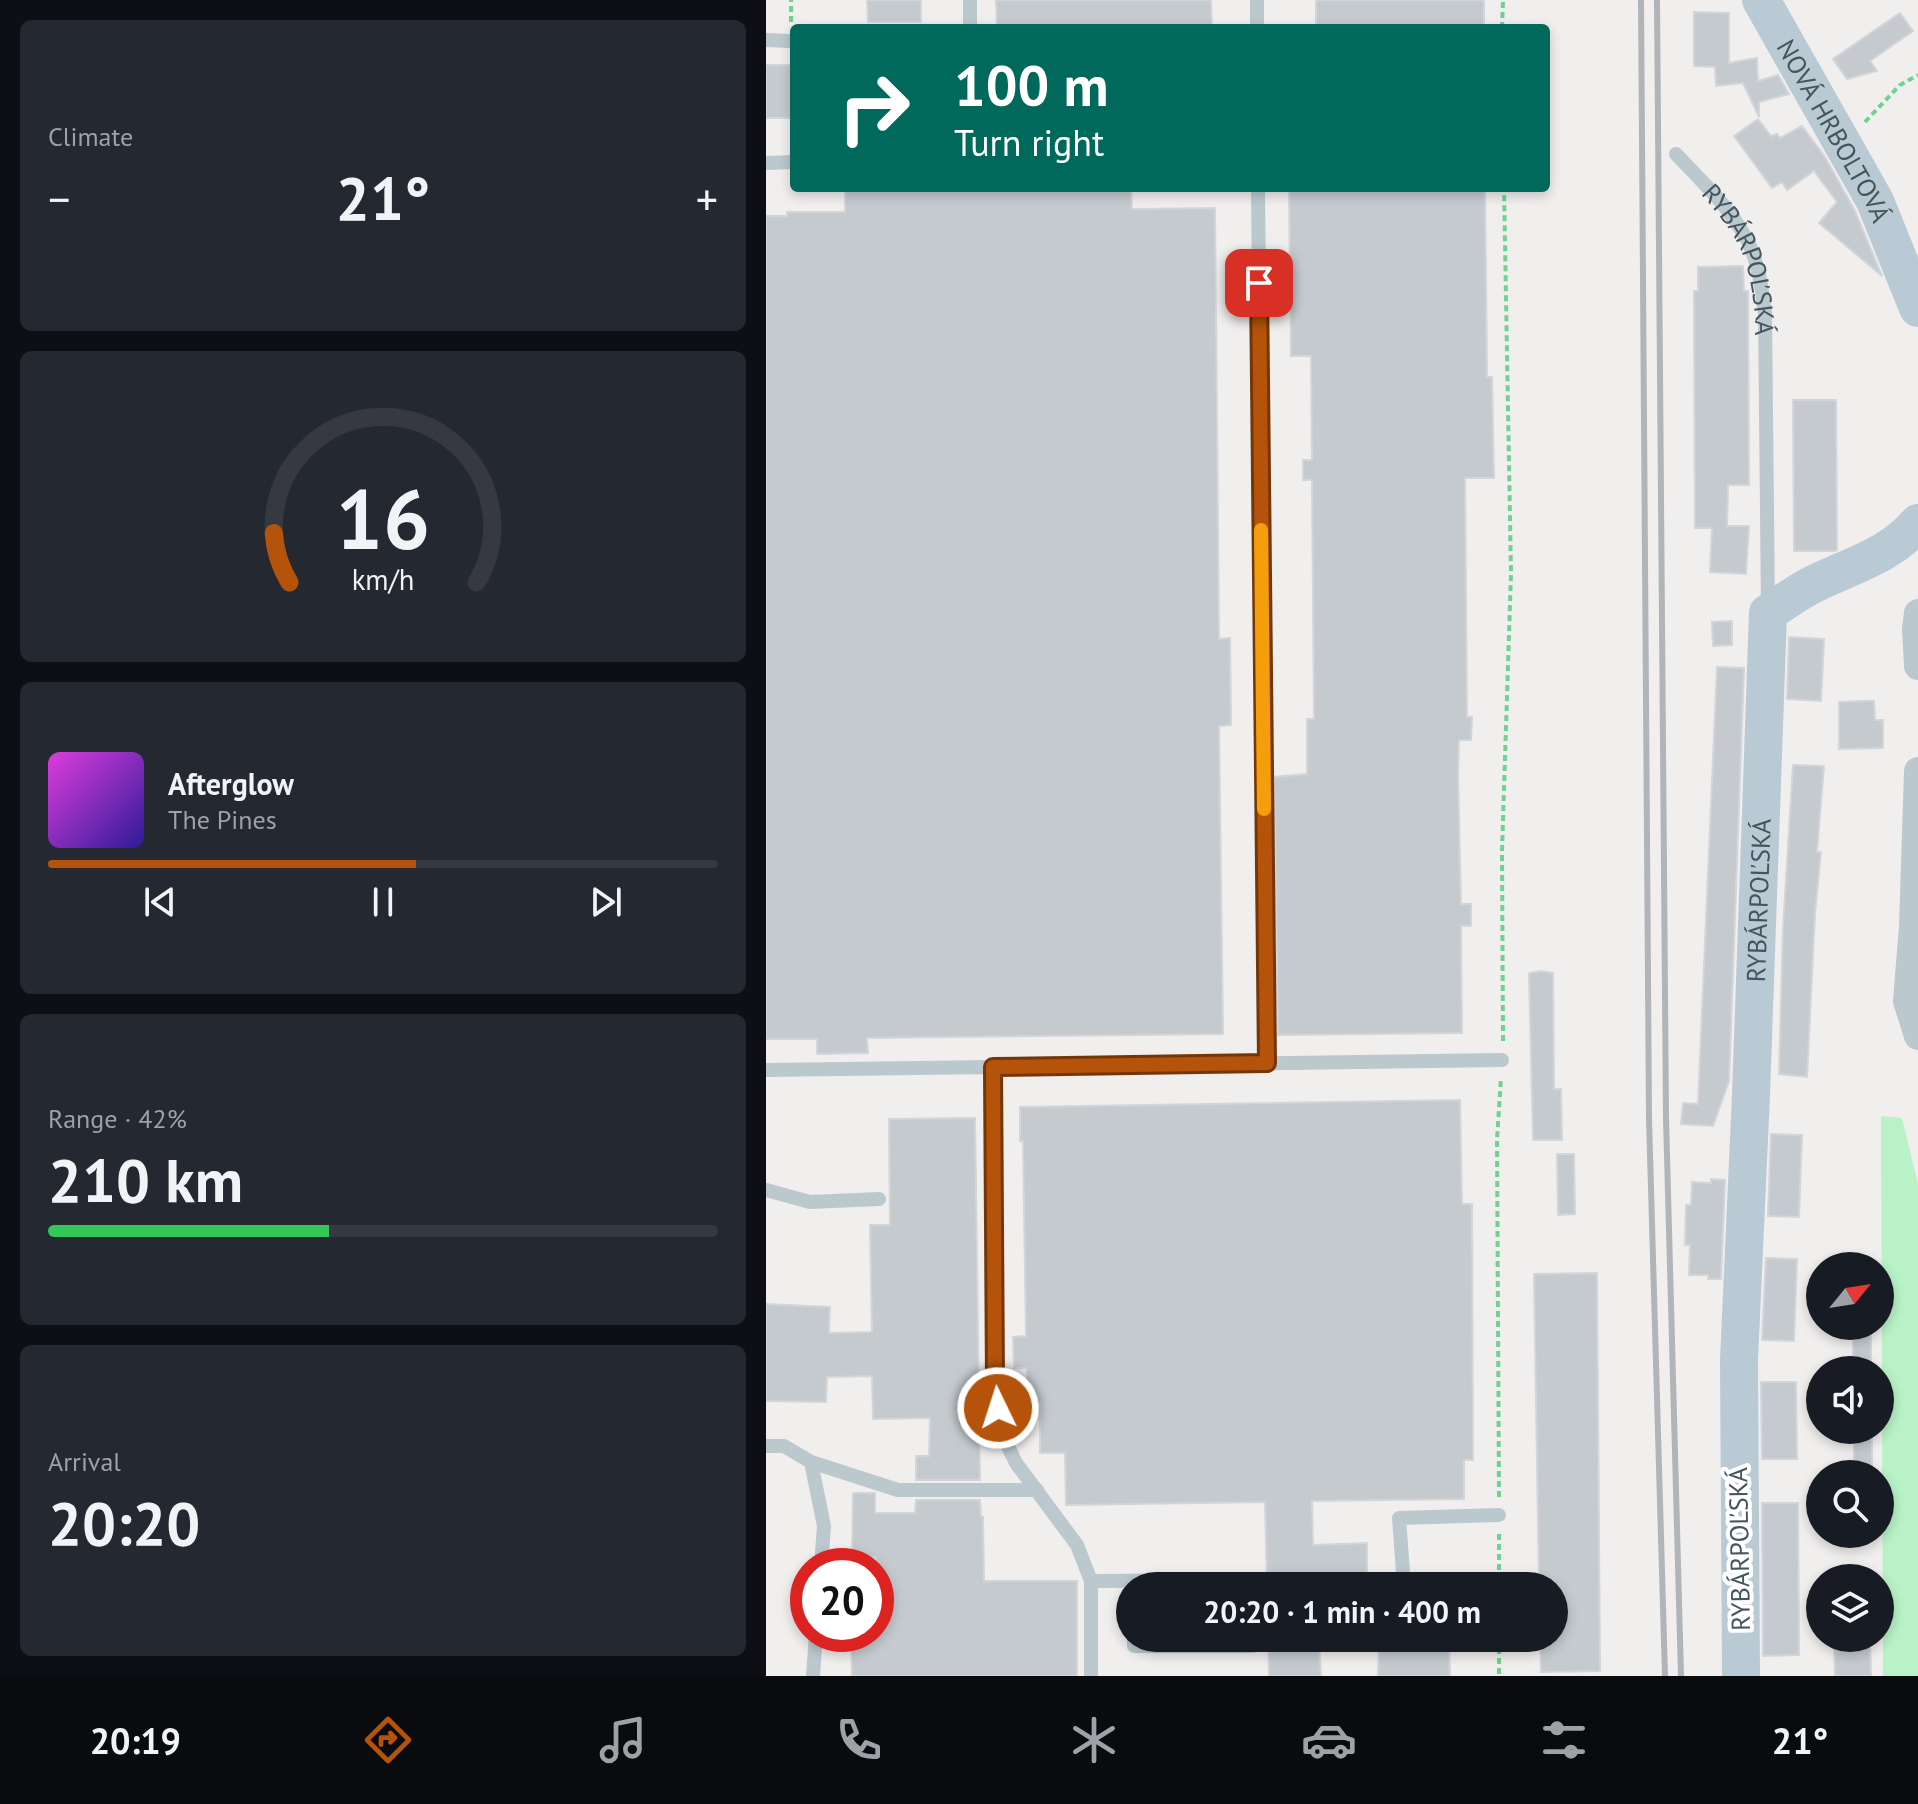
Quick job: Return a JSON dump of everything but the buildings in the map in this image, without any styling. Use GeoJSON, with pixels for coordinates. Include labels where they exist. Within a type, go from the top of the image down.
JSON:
{"type":"FeatureCollection","features":[{"type":"Feature","properties":{"kind":"street","name":"NOVÁ HRBOLTOVÁ"},"geometry":{"type":"LineString","coordinates":[[1761,0],[1875,201],[1918,308]]}},
{"type":"Feature","properties":{"kind":"street"},"geometry":{"type":"LineString","coordinates":[[1768,613],[1816,582],[1874,558],[1895,545],[1918,523]]}},
{"type":"Feature","properties":{"kind":"street","name":"RYBÁRPOĽSKÁ"},"geometry":{"type":"LineString","coordinates":[[1741,1676],[1739,1360],[1768,613]]}},
{"type":"Feature","properties":{"kind":"street"},"geometry":{"type":"LineString","coordinates":[[1918,613],[1918,666]]}},
{"type":"Feature","properties":{"kind":"street"},"geometry":{"type":"LineString","coordinates":[[1918,771],[1913,927],[1907,1001],[1918,1036]]}},
{"type":"Feature","properties":{"kind":"lane"},"geometry":{"type":"LineString","coordinates":[[970,0],[970,24]]}},
{"type":"Feature","properties":{"kind":"lane"},"geometry":{"type":"LineString","coordinates":[[1257,0],[1257,24]]}},
{"type":"Feature","properties":{"kind":"lane"},"geometry":{"type":"LineString","coordinates":[[766,40],[790,41]]}},
{"type":"Feature","properties":{"kind":"lane","name":"RYBÁRPOĽSKÁ"},"geometry":{"type":"LineString","coordinates":[[1676,154],[1732,216],[1750,246],[1760,277],[1765,313],[1768,613]]}},
{"type":"Feature","properties":{"kind":"lane"},"geometry":{"type":"LineString","coordinates":[[766,163],[790,162]]}},
{"type":"Feature","properties":{"kind":"lane"},"geometry":{"type":"LineString","coordinates":[[1258,192],[1267,1063]]}},
{"type":"Feature","properties":{"kind":"lane"},"geometry":{"type":"LineString","coordinates":[[766,1070],[1502,1060]]}},
{"type":"Feature","properties":{"kind":"lane"},"geometry":{"type":"LineString","coordinates":[[993,1067],[995,1383],[1001,1432],[1016,1463],[1077,1545],[1091,1581],[1091,1676]]}},
{"type":"Feature","properties":{"kind":"lane"},"geometry":{"type":"LineString","coordinates":[[766,1190],[810,1202],[879,1199]]}},
{"type":"Feature","properties":{"kind":"lane"},"geometry":{"type":"LineString","coordinates":[[766,1446],[784,1446],[811,1462],[898,1490],[1037,1490]]}},
{"type":"Feature","properties":{"kind":"lane"},"geometry":{"type":"LineString","coordinates":[[811,1462],[824,1526],[822,1548]]}},
{"type":"Feature","properties":{"kind":"lane"},"geometry":{"type":"LineString","coordinates":[[1403,1572],[1399,1518],[1499,1515]]}},
{"type":"Feature","properties":{"kind":"lane"},"geometry":{"type":"LineString","coordinates":[[1091,1581],[1116,1583]]}},
{"type":"Feature","properties":{"kind":"lane"},"geometry":{"type":"LineString","coordinates":[[813,1676],[815,1652]]}},
{"type":"Feature","properties":{"kind":"path"},"geometry":{"type":"LineString","coordinates":[[1502,24],[1503,0]]}},
{"type":"Feature","properties":{"kind":"path"},"geometry":{"type":"LineString","coordinates":[[1844,143],[1900,85],[1918,75]]}},
{"type":"Feature","properties":{"kind":"path"},"geometry":{"type":"LineString","coordinates":[[1499,1572],[1497,1139],[1502,1060],[1502,851],[1511,573],[1504,192]]}},
{"type":"Feature","properties":{"kind":"path"},"geometry":{"type":"LineString","coordinates":[[1499,1652],[1499,1676]]}},
{"type":"Feature","properties":{"kind":"green space"},"geometry":{"type":"Polygon","coordinates":[[[1881,1116],[1902,1118],[1918,1184],[1918,1676],[1883,1676],[1883,1652],[1894,1652],[1894,1564],[1883,1564],[1883,1548],[1894,1548],[1894,1460],[1882,1460],[1882,1444],[1894,1444],[1894,1356],[1882,1356],[1882,1340],[1894,1340],[1894,1252],[1881,1252],[1881,1116]]]}},
{"type":"Feature","properties":{"kind":"railway"},"geometry":{"type":"LineString","coordinates":[[1641,0],[1649,1119],[1665,1676]]}},
{"type":"Feature","properties":{"kind":"railway"},"geometry":{"type":"LineString","coordinates":[[1657,0],[1666,1118],[1681,1676]]}},
{"type":"Feature","properties":{"kind":"slow traffic"},"geometry":{"type":"LineString","coordinates":[[1261,530],[1264,809]]}},
{"type":"Feature","properties":{"kind":"route"},"geometry":{"type":"LineString","coordinates":[[998,1408],[995,1383],[993,1067],[1267,1063],[1259,283]]}}]}
